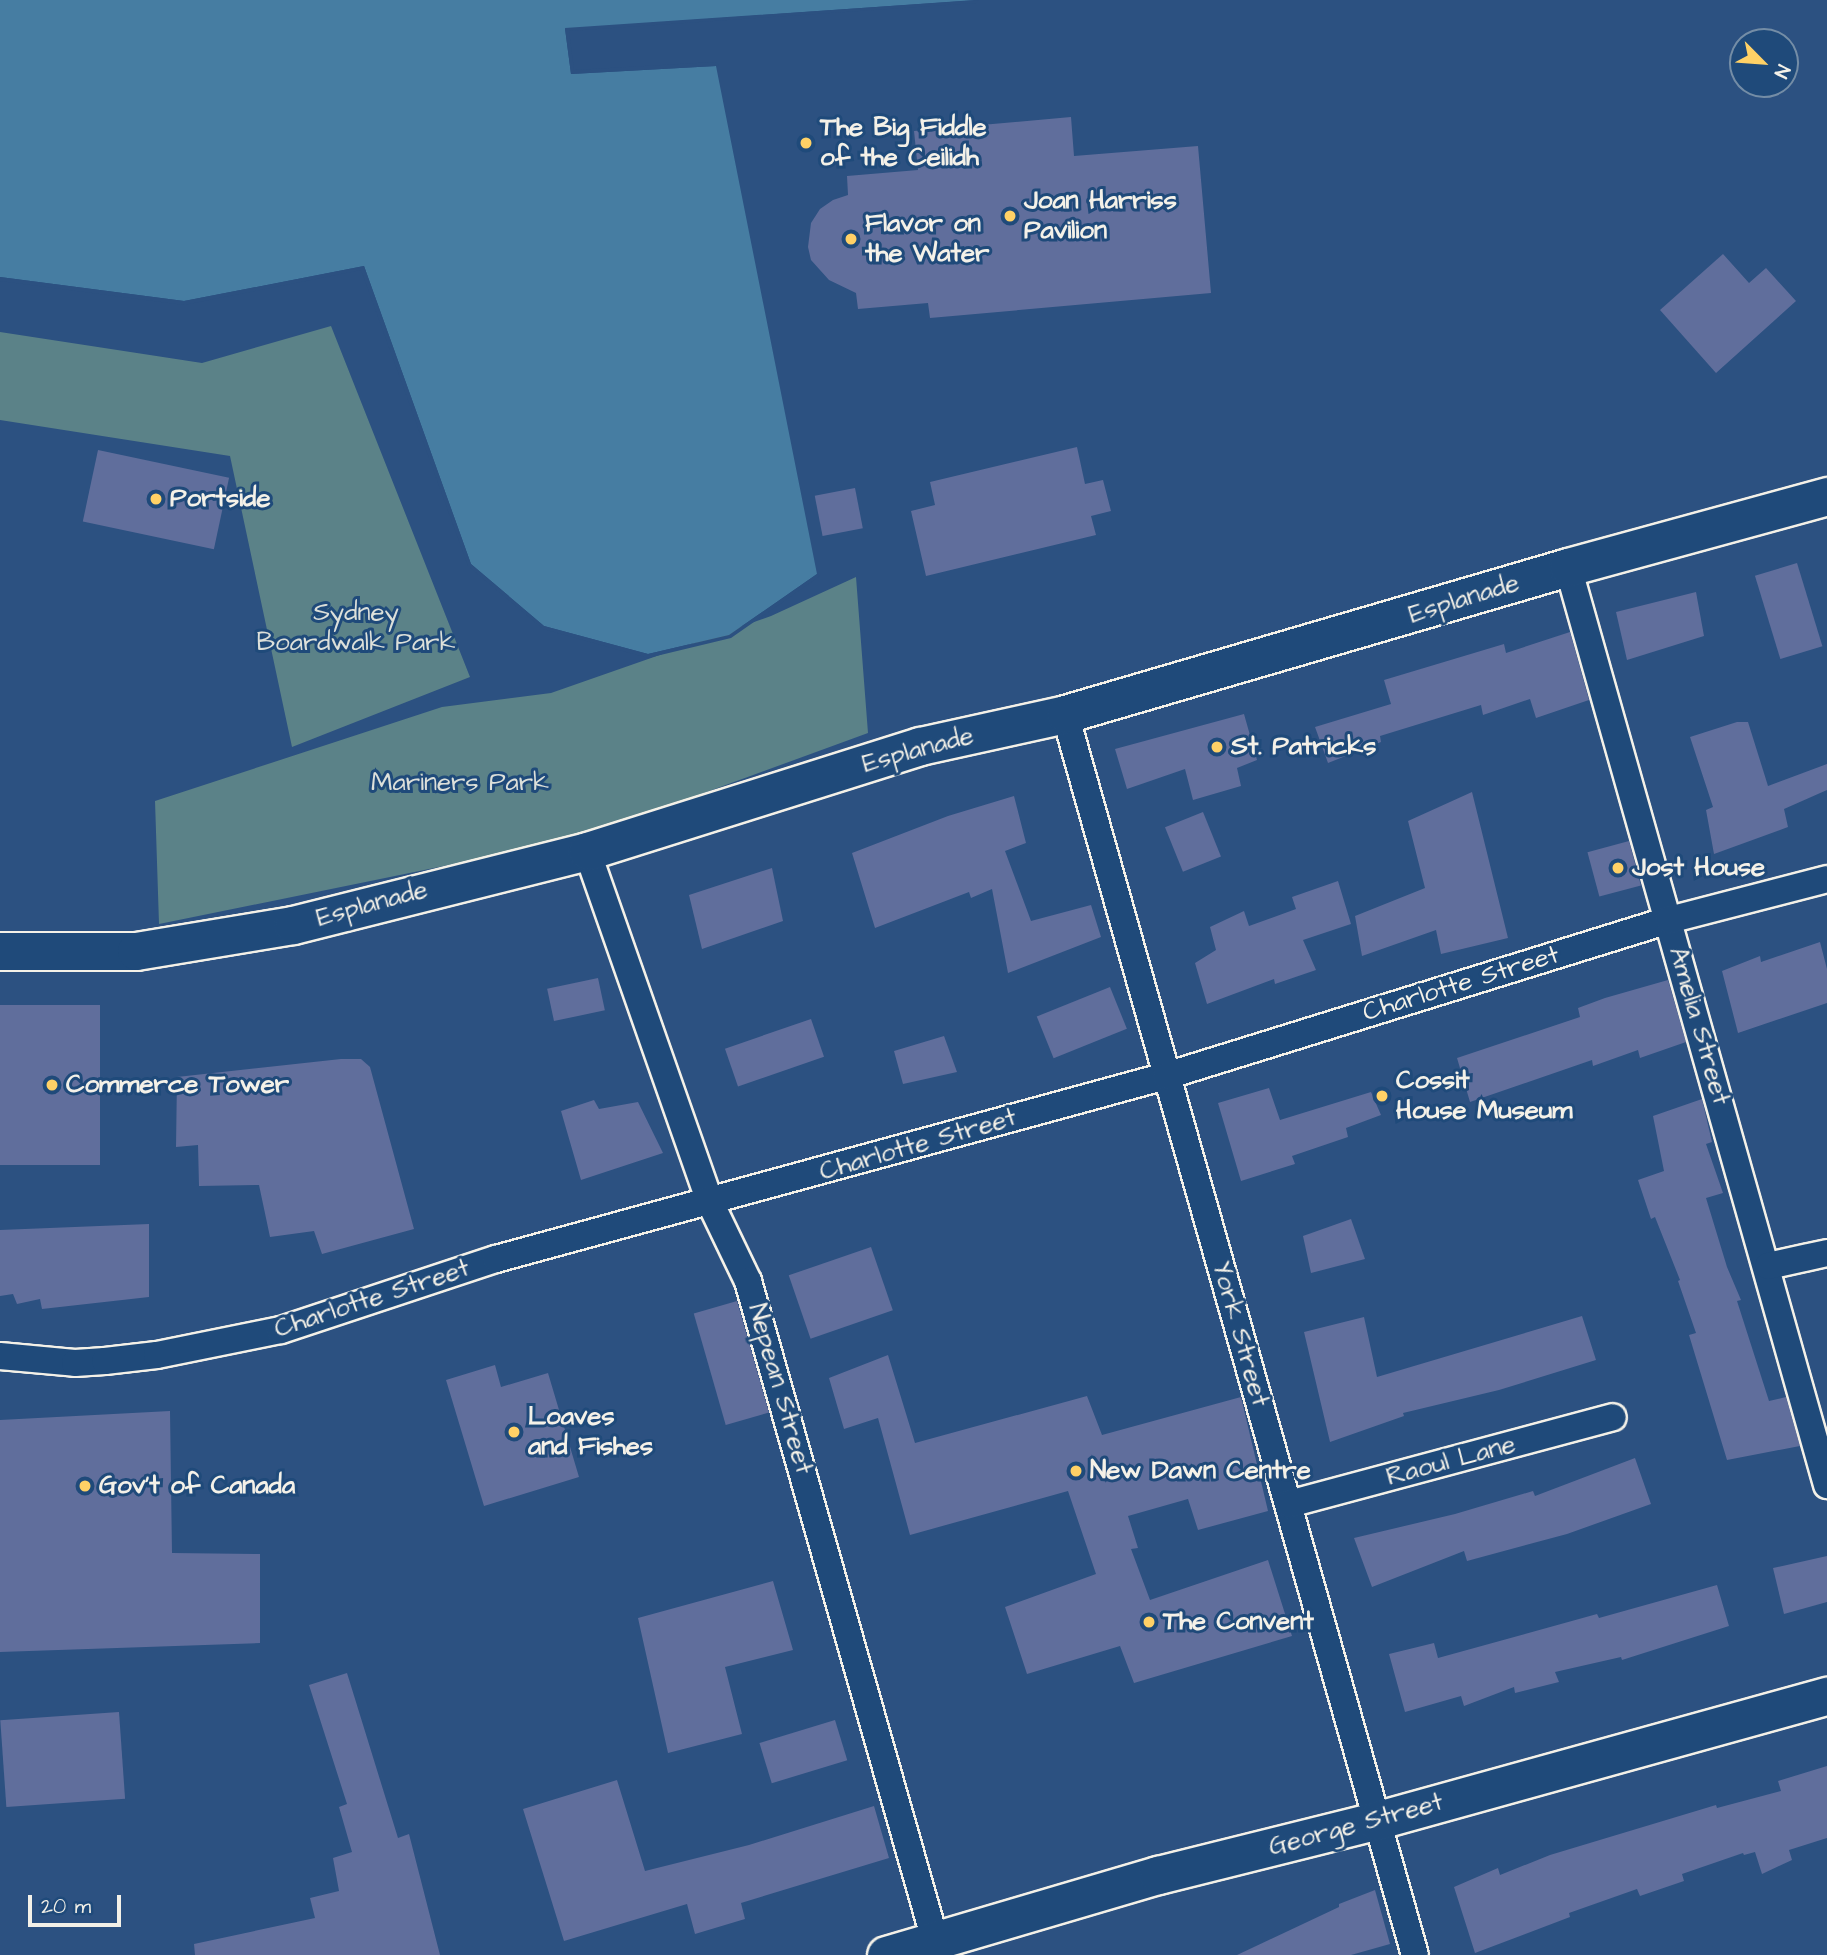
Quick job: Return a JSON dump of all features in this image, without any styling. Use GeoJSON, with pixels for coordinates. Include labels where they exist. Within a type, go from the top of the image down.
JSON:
{"type":"FeatureCollection","features":[{"type":"Feature","properties":{"kind":"street","name":"Esplanade"},"geometry":{"type":"LineString","coordinates":[[0,950],[136,951],[242,936],[587,851],[920,746],[1065,714],[1568,567],[1827,496]]}},
{"type":"Feature","properties":{"kind":"street","name":"Amelia Street"},"geometry":{"type":"LineString","coordinates":[[1568,567],[1768,1266],[1827,1485]]}},
{"type":"Feature","properties":{"kind":"street","name":"York Street"},"geometry":{"type":"LineString","coordinates":[[1065,714],[1289,1504],[1375,1821],[1415,1955]]}},
{"type":"Feature","properties":{"kind":"street","name":"Nepean Street"},"geometry":{"type":"LineString","coordinates":[[587,851],[709,1200],[748,1281],[936,1940]]}},
{"type":"Feature","properties":{"kind":"street","name":"Charlotte Street"},"geometry":{"type":"LineString","coordinates":[[0,1356],[75,1363],[117,1360],[281,1330],[496,1259],[1166,1076],[1669,920],[1827,879]]}},
{"type":"Feature","properties":{"kind":"street"},"geometry":{"type":"LineString","coordinates":[[1768,1266],[1827,1253]]}},
{"type":"Feature","properties":{"kind":"street","name":"Raoul Lane"},"geometry":{"type":"LineString","coordinates":[[1289,1504],[1613,1417]]}},
{"type":"Feature","properties":{"kind":"street","name":"George Street"},"geometry":{"type":"LineString","coordinates":[[886,1955],[1158,1875],[1375,1821],[1827,1696]]}},
{"type":"Feature","properties":{"kind":"green space","name":"Sydney Boardwalk Park"},"geometry":{"type":"Polygon","coordinates":[[[331,326],[470,677],[292,747],[230,456],[0,420],[0,332],[202,363],[331,326]]]}},
{"type":"Feature","properties":{"kind":"green space","name":"Mariners Park"},"geometry":{"type":"Polygon","coordinates":[[[856,577],[868,733],[581,838],[159,924],[155,801],[442,707],[551,693],[771,616],[856,577]]]}},
{"type":"Feature","properties":{"kind":"water"},"geometry":{"type":"Polygon","coordinates":[[[0,0],[975,0],[565,29],[571,74],[716,66],[817,574],[729,635],[648,654],[544,626],[471,564],[364,266],[184,301],[0,277],[0,0]]]}},
{"type":"Feature","properties":{"kind":"pier"},"geometry":{"type":"Polygon","coordinates":[[[979,0],[976,3],[569,31],[574,70],[715,62],[719,65],[716,66],[571,74],[565,28],[979,0]]]}},
{"type":"Feature","properties":{"kind":"pier"},"geometry":{"type":"Polygon","coordinates":[[[364,266],[471,564],[544,626],[648,654],[729,635],[817,574],[820,576],[731,638],[648,658],[543,629],[468,566],[361,270],[184,305],[0,281],[0,277],[184,301],[364,266]]]}},
{"type":"Feature","properties":{"kind":"building","name":"Joan Harriss Pavilion"},"geometry":{"type":"Polygon","coordinates":[[[1071,117],[1074,156],[1198,146],[1211,293],[930,318],[928,303],[858,309],[856,293],[829,280],[811,260],[808,247],[811,223],[820,209],[833,200],[848,195],[847,176],[918,170],[914,131],[1071,117]]]}},
{"type":"Feature","properties":{"kind":"building"},"geometry":{"type":"Polygon","coordinates":[[[1723,254],[1749,283],[1766,268],[1796,301],[1716,373],[1660,310],[1723,254]]]}},
{"type":"Feature","properties":{"kind":"building"},"geometry":{"type":"Polygon","coordinates":[[[1077,447],[1085,484],[1103,480],[1111,511],[1091,516],[1096,535],[926,576],[911,511],[935,505],[930,482],[1077,447]]]}},
{"type":"Feature","properties":{"kind":"building","name":"Portside"},"geometry":{"type":"Polygon","coordinates":[[[98,450],[229,478],[214,549],[83,521],[98,450]]]}},
{"type":"Feature","properties":{"kind":"building"},"geometry":{"type":"Polygon","coordinates":[[[855,488],[863,528],[823,536],[815,496],[855,488]]]}},
{"type":"Feature","properties":{"kind":"building"},"geometry":{"type":"Polygon","coordinates":[[[1797,563],[1822,646],[1780,659],[1755,576],[1797,563]]]}},
{"type":"Feature","properties":{"kind":"building"},"geometry":{"type":"Polygon","coordinates":[[[1696,592],[1704,636],[1627,660],[1616,612],[1696,592]]]}},
{"type":"Feature","properties":{"kind":"building"},"geometry":{"type":"Polygon","coordinates":[[[1570,632],[1589,700],[1536,718],[1530,699],[1483,715],[1481,705],[1380,736],[1381,742],[1328,763],[1315,727],[1391,704],[1384,680],[1504,644],[1506,653],[1570,632]]]}},
{"type":"Feature","properties":{"kind":"building"},"geometry":{"type":"Polygon","coordinates":[[[1244,714],[1257,760],[1237,768],[1241,786],[1193,800],[1185,769],[1127,789],[1115,749],[1244,714]]]}},
{"type":"Feature","properties":{"kind":"building"},"geometry":{"type":"Polygon","coordinates":[[[1737,722],[1748,722],[1768,786],[1827,764],[1827,790],[1784,809],[1788,827],[1714,854],[1706,810],[1713,807],[1690,737],[1737,722]]]}},
{"type":"Feature","properties":{"kind":"building"},"geometry":{"type":"Polygon","coordinates":[[[1472,792],[1508,938],[1441,954],[1436,930],[1362,956],[1355,916],[1425,888],[1408,821],[1472,792]]]}},
{"type":"Feature","properties":{"kind":"building"},"geometry":{"type":"Polygon","coordinates":[[[1014,796],[1026,843],[1005,851],[1031,921],[1091,905],[1101,937],[1008,973],[992,889],[971,898],[969,892],[875,928],[852,853],[948,816],[1014,796]]]}},
{"type":"Feature","properties":{"kind":"building"},"geometry":{"type":"Polygon","coordinates":[[[1203,812],[1221,857],[1183,872],[1165,827],[1203,812]]]}},
{"type":"Feature","properties":{"kind":"building","name":"Jost House"},"geometry":{"type":"Polygon","coordinates":[[[1629,841],[1641,885],[1599,897],[1587,852],[1629,841]]]}},
{"type":"Feature","properties":{"kind":"building"},"geometry":{"type":"Polygon","coordinates":[[[772,868],[783,921],[702,949],[689,895],[772,868]]]}},
{"type":"Feature","properties":{"kind":"building"},"geometry":{"type":"Polygon","coordinates":[[[1338,881],[1351,924],[1303,940],[1316,970],[1275,984],[1274,979],[1207,1004],[1195,963],[1216,950],[1210,927],[1244,911],[1249,926],[1296,909],[1292,897],[1338,881]]]}},
{"type":"Feature","properties":{"kind":"building"},"geometry":{"type":"Polygon","coordinates":[[[1820,942],[1827,969],[1827,1003],[1738,1033],[1722,971],[1760,956],[1761,962],[1820,942]]]}},
{"type":"Feature","properties":{"kind":"building"},"geometry":{"type":"Polygon","coordinates":[[[598,978],[605,1010],[554,1021],[547,989],[598,978]]]}},
{"type":"Feature","properties":{"kind":"building"},"geometry":{"type":"Polygon","coordinates":[[[1668,980],[1686,1042],[1640,1058],[1638,1050],[1593,1066],[1592,1060],[1470,1102],[1457,1058],[1580,1017],[1578,1008],[1605,998],[1668,980]]]}},
{"type":"Feature","properties":{"kind":"building"},"geometry":{"type":"Polygon","coordinates":[[[1110,987],[1127,1029],[1054,1058],[1037,1017],[1110,987]]]}},
{"type":"Feature","properties":{"kind":"building","name":"Commerce Tower"},"geometry":{"type":"Polygon","coordinates":[[[0,1005],[100,1005],[100,1165],[0,1165],[0,1005]]]}},
{"type":"Feature","properties":{"kind":"building"},"geometry":{"type":"Polygon","coordinates":[[[811,1019],[824,1057],[738,1086],[725,1049],[811,1019]]]}},
{"type":"Feature","properties":{"kind":"building"},"geometry":{"type":"Polygon","coordinates":[[[944,1036],[957,1072],[903,1084],[894,1051],[944,1036]]]}},
{"type":"Feature","properties":{"kind":"building"},"geometry":{"type":"Polygon","coordinates":[[[361,1059],[370,1067],[414,1229],[322,1254],[314,1231],[270,1237],[259,1185],[199,1186],[198,1145],[176,1147],[177,1077],[361,1059]]]}},
{"type":"Feature","properties":{"kind":"building"},"geometry":{"type":"Polygon","coordinates":[[[1269,1088],[1280,1120],[1371,1092],[1381,1115],[1346,1128],[1348,1137],[1292,1156],[1295,1164],[1241,1181],[1218,1103],[1269,1088]]]}},
{"type":"Feature","properties":{"kind":"building"},"geometry":{"type":"Polygon","coordinates":[[[1702,1099],[1712,1142],[1706,1144],[1723,1193],[1706,1198],[1727,1267],[1741,1300],[1737,1301],[1769,1401],[1786,1397],[1800,1446],[1727,1460],[1689,1335],[1696,1333],[1678,1281],[1680,1280],[1655,1217],[1651,1219],[1638,1180],[1664,1171],[1653,1116],[1702,1099]]]}},
{"type":"Feature","properties":{"kind":"building"},"geometry":{"type":"Polygon","coordinates":[[[594,1100],[599,1109],[638,1102],[663,1153],[581,1180],[561,1111],[594,1100]]]}},
{"type":"Feature","properties":{"kind":"building"},"geometry":{"type":"Polygon","coordinates":[[[1351,1219],[1365,1259],[1311,1273],[1303,1236],[1351,1219]]]}},
{"type":"Feature","properties":{"kind":"building"},"geometry":{"type":"Polygon","coordinates":[[[149,1224],[149,1297],[42,1309],[40,1299],[17,1304],[13,1294],[0,1296],[0,1230],[149,1224]]]}},
{"type":"Feature","properties":{"kind":"building"},"geometry":{"type":"Polygon","coordinates":[[[871,1247],[893,1310],[811,1339],[789,1275],[871,1247]]]}},
{"type":"Feature","properties":{"kind":"building"},"geometry":{"type":"Polygon","coordinates":[[[737,1301],[769,1413],[726,1425],[694,1313],[737,1301]]]}},
{"type":"Feature","properties":{"kind":"building"},"geometry":{"type":"Polygon","coordinates":[[[1582,1316],[1596,1360],[1499,1390],[1403,1413],[1404,1416],[1330,1442],[1304,1332],[1364,1317],[1377,1377],[1582,1316]]]}},
{"type":"Feature","properties":{"kind":"building"},"geometry":{"type":"Polygon","coordinates":[[[888,1355],[915,1443],[1087,1396],[1102,1435],[1241,1397],[1268,1511],[1198,1530],[1188,1499],[1128,1516],[1138,1548],[1131,1549],[1150,1600],[1268,1560],[1292,1636],[1134,1683],[1120,1646],[1027,1674],[1005,1607],[1096,1574],[1068,1491],[910,1535],[878,1418],[844,1429],[829,1378],[888,1355]]]}},
{"type":"Feature","properties":{"kind":"building","name":"Loaves and Fishes"},"geometry":{"type":"Polygon","coordinates":[[[495,1365],[501,1387],[548,1373],[579,1477],[484,1506],[446,1380],[495,1365]]]}},
{"type":"Feature","properties":{"kind":"building","name":"Gov't of Canada"},"geometry":{"type":"Polygon","coordinates":[[[170,1411],[172,1553],[260,1554],[260,1643],[0,1652],[0,1420],[170,1411]]]}},
{"type":"Feature","properties":{"kind":"building"},"geometry":{"type":"Polygon","coordinates":[[[1635,1458],[1651,1504],[1567,1534],[1467,1561],[1464,1551],[1372,1587],[1354,1538],[1455,1514],[1533,1491],[1535,1496],[1635,1458]]]}},
{"type":"Feature","properties":{"kind":"building"},"geometry":{"type":"Polygon","coordinates":[[[1827,1556],[1827,1602],[1784,1614],[1773,1568],[1827,1556]]]}},
{"type":"Feature","properties":{"kind":"building"},"geometry":{"type":"Polygon","coordinates":[[[773,1581],[793,1650],[725,1667],[742,1734],[668,1753],[638,1618],[773,1581]]]}},
{"type":"Feature","properties":{"kind":"building"},"geometry":{"type":"Polygon","coordinates":[[[1717,1585],[1729,1626],[1622,1660],[1621,1657],[1555,1672],[1559,1682],[1515,1693],[1514,1687],[1464,1706],[1461,1696],[1405,1712],[1389,1654],[1434,1643],[1438,1658],[1597,1614],[1599,1618],[1717,1585]]]}},
{"type":"Feature","properties":{"kind":"building"},"geometry":{"type":"Polygon","coordinates":[[[347,1673],[398,1838],[409,1834],[440,1955],[195,1955],[194,1944],[315,1918],[310,1898],[339,1891],[333,1858],[352,1852],[339,1807],[347,1804],[309,1685],[347,1673]]]}},
{"type":"Feature","properties":{"kind":"building"},"geometry":{"type":"Polygon","coordinates":[[[119,1712],[125,1799],[6,1807],[0,1720],[119,1712]]]}},
{"type":"Feature","properties":{"kind":"building"},"geometry":{"type":"Polygon","coordinates":[[[835,1720],[847,1760],[772,1783],[759,1743],[835,1720]]]}},
{"type":"Feature","properties":{"kind":"building"},"geometry":{"type":"Polygon","coordinates":[[[1827,1766],[1827,1838],[1789,1850],[1792,1860],[1762,1874],[1755,1852],[1743,1853],[1682,1874],[1684,1881],[1640,1896],[1637,1889],[1569,1913],[1570,1917],[1475,1953],[1454,1887],[1498,1868],[1500,1875],[1550,1855],[1716,1805],[1717,1808],[1781,1791],[1778,1781],[1827,1766]]]}},
{"type":"Feature","properties":{"kind":"building"},"geometry":{"type":"Polygon","coordinates":[[[617,1780],[645,1871],[749,1845],[874,1806],[889,1858],[741,1903],[745,1919],[695,1934],[687,1904],[564,1941],[523,1809],[617,1780]]]}},
{"type":"Feature","properties":{"kind":"building"},"geometry":{"type":"Polygon","coordinates":[[[1375,1890],[1390,1944],[1351,1955],[1237,1955],[1339,1907],[1339,1904],[1375,1890]]]}},
{"type":"Feature","properties":{"kind":"place","name":"The Big Fiddle of the Ceilidh"},"geometry":{"type":"Point","coordinates":[806,143]}},
{"type":"Feature","properties":{"kind":"place","name":"Joan Harriss Pavilion"},"geometry":{"type":"Point","coordinates":[1010,216]}},
{"type":"Feature","properties":{"kind":"place","name":"Flavor on the Water"},"geometry":{"type":"Point","coordinates":[851,239]}},
{"type":"Feature","properties":{"kind":"place","name":"Portside"},"geometry":{"type":"Point","coordinates":[156,499]}},
{"type":"Feature","properties":{"kind":"place","name":"St. Patricks"},"geometry":{"type":"Point","coordinates":[1217,747]}},
{"type":"Feature","properties":{"kind":"place","name":"Jost House"},"geometry":{"type":"Point","coordinates":[1618,868]}},
{"type":"Feature","properties":{"kind":"place","name":"Commerce Tower"},"geometry":{"type":"Point","coordinates":[52,1085]}},
{"type":"Feature","properties":{"kind":"place","name":"Cossit House Museum"},"geometry":{"type":"Point","coordinates":[1382,1096]}},
{"type":"Feature","properties":{"kind":"place","name":"Loaves and Fishes"},"geometry":{"type":"Point","coordinates":[514,1432]}},
{"type":"Feature","properties":{"kind":"place","name":"New Dawn Centre"},"geometry":{"type":"Point","coordinates":[1076,1471]}},
{"type":"Feature","properties":{"kind":"place","name":"Gov't of Canada"},"geometry":{"type":"Point","coordinates":[85,1486]}},
{"type":"Feature","properties":{"kind":"place","name":"The Convent"},"geometry":{"type":"Point","coordinates":[1149,1622]}}]}
